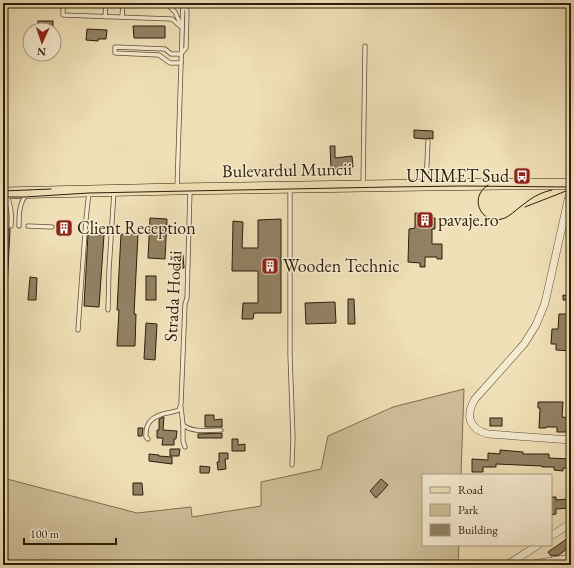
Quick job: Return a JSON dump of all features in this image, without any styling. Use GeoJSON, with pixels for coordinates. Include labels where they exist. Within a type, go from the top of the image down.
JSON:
{"type":"FeatureCollection","features":[{"type":"Feature","properties":{"kind":"main road","name":"Bulevardul Muncii"},"geometry":{"type":"LineString","coordinates":[[4,193],[190,188],[571,184]]}},
{"type":"Feature","properties":{"kind":"street"},"geometry":{"type":"LineString","coordinates":[[571,191],[545,303],[536,325],[524,344],[511,360],[475,399],[471,406],[470,414],[471,422],[474,428],[488,434],[571,440]]}},
{"type":"Feature","properties":{"kind":"street"},"geometry":{"type":"LineString","coordinates":[[552,535],[571,523]]}},
{"type":"Feature","properties":{"kind":"street"},"geometry":{"type":"LineString","coordinates":[[508,565],[536,546]]}},
{"type":"Feature","properties":{"kind":"street"},"geometry":{"type":"LineString","coordinates":[[527,565],[571,558]]}},
{"type":"Feature","properties":{"kind":"lane"},"geometry":{"type":"LineString","coordinates":[[63,3],[64,15],[172,19],[182,28]]}},
{"type":"Feature","properties":{"kind":"lane"},"geometry":{"type":"LineString","coordinates":[[105,17],[106,3]]}},
{"type":"Feature","properties":{"kind":"lane"},"geometry":{"type":"LineString","coordinates":[[122,3],[122,17]]}},
{"type":"Feature","properties":{"kind":"lane"},"geometry":{"type":"LineString","coordinates":[[166,3],[175,12],[182,28]]}},
{"type":"Feature","properties":{"kind":"lane"},"geometry":{"type":"LineString","coordinates":[[176,189],[183,3]]}},
{"type":"Feature","properties":{"kind":"lane"},"geometry":{"type":"LineString","coordinates":[[181,54],[186,48],[187,11],[183,3]]}},
{"type":"Feature","properties":{"kind":"lane"},"geometry":{"type":"LineString","coordinates":[[363,186],[365,46]]}},
{"type":"Feature","properties":{"kind":"lane"},"geometry":{"type":"LineString","coordinates":[[181,54],[170,54],[165,49],[115,48],[115,53],[159,55],[170,63],[181,63]]}},
{"type":"Feature","properties":{"kind":"lane"},"geometry":{"type":"LineString","coordinates":[[426,185],[428,141]]}},
{"type":"Feature","properties":{"kind":"lane"},"geometry":{"type":"LineString","coordinates":[[290,187],[290,355],[293,438],[292,465]]}},
{"type":"Feature","properties":{"kind":"lane","name":"Strada Hodăi"},"geometry":{"type":"LineString","coordinates":[[185,447],[183,441],[181,404],[185,304],[187,298],[190,188]]}},
{"type":"Feature","properties":{"kind":"lane"},"geometry":{"type":"LineString","coordinates":[[108,310],[114,190]]}},
{"type":"Feature","properties":{"kind":"lane"},"geometry":{"type":"LineString","coordinates":[[78,330],[89,191]]}},
{"type":"Feature","properties":{"kind":"lane"},"geometry":{"type":"LineString","coordinates":[[4,193],[9,201],[12,219],[11,226]]}},
{"type":"Feature","properties":{"kind":"lane"},"geometry":{"type":"LineString","coordinates":[[19,226],[19,211],[22,201],[27,193]]}},
{"type":"Feature","properties":{"kind":"lane"},"geometry":{"type":"LineString","coordinates":[[28,226],[52,227]]}},
{"type":"Feature","properties":{"kind":"lane"},"geometry":{"type":"LineString","coordinates":[[148,439],[146,437],[146,428],[152,419],[167,413],[176,412],[179,410],[181,404]]}},
{"type":"Feature","properties":{"kind":"lane"},"geometry":{"type":"LineString","coordinates":[[183,425],[187,428],[197,430],[221,430]]}},
{"type":"Feature","properties":{"kind":"green space"},"geometry":{"type":"Polygon","coordinates":[[[464,389],[461,474],[422,474],[422,546],[459,546],[458,565],[3,565],[3,478],[137,513],[191,507],[192,517],[261,506],[261,482],[321,469],[328,436],[393,407],[464,389]]]}},
{"type":"Feature","properties":{"kind":"building"},"geometry":{"type":"Polygon","coordinates":[[[38,21],[53,21],[53,22],[38,21]]]}},
{"type":"Feature","properties":{"kind":"building"},"geometry":{"type":"Polygon","coordinates":[[[133,26],[165,26],[165,38],[134,38],[133,26]]]}},
{"type":"Feature","properties":{"kind":"building"},"geometry":{"type":"Polygon","coordinates":[[[87,29],[107,30],[106,39],[98,39],[98,41],[86,40],[87,29]]]}},
{"type":"Feature","properties":{"kind":"building"},"geometry":{"type":"Polygon","coordinates":[[[414,130],[433,131],[433,139],[414,138],[414,130]]]}},
{"type":"Feature","properties":{"kind":"building"},"geometry":{"type":"Polygon","coordinates":[[[330,146],[335,146],[335,158],[352,156],[353,167],[331,169],[330,146]]]}},
{"type":"Feature","properties":{"kind":"building"},"geometry":{"type":"Polygon","coordinates":[[[415,213],[429,213],[429,218],[435,218],[435,229],[432,229],[432,244],[442,244],[442,259],[437,259],[437,257],[425,257],[425,267],[420,267],[420,263],[408,262],[409,229],[415,228],[415,213]]]}},
{"type":"Feature","properties":{"kind":"building"},"geometry":{"type":"Polygon","coordinates":[[[150,218],[167,219],[165,259],[148,258],[150,218]]]}},
{"type":"Feature","properties":{"kind":"building","name":"Wooden Technic"},"geometry":{"type":"Polygon","coordinates":[[[281,219],[281,313],[254,313],[253,319],[242,319],[243,303],[258,303],[258,271],[232,271],[233,221],[243,222],[242,248],[258,248],[258,220],[281,219]]]}},
{"type":"Feature","properties":{"kind":"building","name":"Client Reception"},"geometry":{"type":"Polygon","coordinates":[[[58,221],[71,221],[71,235],[58,234],[58,221]]]}},
{"type":"Feature","properties":{"kind":"building"},"geometry":{"type":"Polygon","coordinates":[[[3,229],[10,229],[7,290],[3,290],[3,229]]]}},
{"type":"Feature","properties":{"kind":"building"},"geometry":{"type":"Polygon","coordinates":[[[88,234],[104,235],[99,307],[84,306],[88,234]]]}},
{"type":"Feature","properties":{"kind":"building"},"geometry":{"type":"Polygon","coordinates":[[[121,234],[138,234],[134,314],[136,314],[135,346],[117,346],[119,310],[117,310],[121,234]]]}},
{"type":"Feature","properties":{"kind":"building"},"geometry":{"type":"Polygon","coordinates":[[[177,255],[183,255],[184,268],[177,268],[177,255]]]}},
{"type":"Feature","properties":{"kind":"building"},"geometry":{"type":"Polygon","coordinates":[[[146,276],[156,276],[156,300],[146,300],[146,276]]]}},
{"type":"Feature","properties":{"kind":"building"},"geometry":{"type":"Polygon","coordinates":[[[30,277],[37,278],[36,300],[28,300],[30,277]]]}},
{"type":"Feature","properties":{"kind":"building"},"geometry":{"type":"Polygon","coordinates":[[[563,295],[571,296],[571,300],[563,300],[563,295]]]}},
{"type":"Feature","properties":{"kind":"building"},"geometry":{"type":"Polygon","coordinates":[[[348,299],[354,299],[355,324],[348,324],[348,299]]]}},
{"type":"Feature","properties":{"kind":"building"},"geometry":{"type":"Polygon","coordinates":[[[335,302],[336,323],[306,324],[305,303],[335,302]]]}},
{"type":"Feature","properties":{"kind":"building"},"geometry":{"type":"Polygon","coordinates":[[[559,314],[571,314],[571,351],[556,350],[556,344],[551,344],[552,329],[558,329],[559,314]]]}},
{"type":"Feature","properties":{"kind":"building"},"geometry":{"type":"Polygon","coordinates":[[[146,323],[157,324],[155,360],[144,359],[146,323]]]}},
{"type":"Feature","properties":{"kind":"building"},"geometry":{"type":"Polygon","coordinates":[[[538,402],[563,402],[562,417],[571,418],[571,432],[557,432],[557,427],[539,428],[540,408],[538,408],[538,402]]]}},
{"type":"Feature","properties":{"kind":"building"},"geometry":{"type":"Polygon","coordinates":[[[205,415],[214,415],[214,420],[222,419],[222,427],[205,427],[205,415]]]}},
{"type":"Feature","properties":{"kind":"building"},"geometry":{"type":"Polygon","coordinates":[[[164,417],[163,430],[177,431],[176,439],[174,439],[174,445],[162,445],[163,438],[157,438],[159,419],[164,417]]]}},
{"type":"Feature","properties":{"kind":"building"},"geometry":{"type":"Polygon","coordinates":[[[490,418],[502,418],[502,426],[490,426],[490,418]]]}},
{"type":"Feature","properties":{"kind":"building"},"geometry":{"type":"Polygon","coordinates":[[[138,428],[143,428],[142,436],[138,436],[138,428]]]}},
{"type":"Feature","properties":{"kind":"building"},"geometry":{"type":"Polygon","coordinates":[[[222,433],[222,438],[198,438],[198,434],[222,433]]]}},
{"type":"Feature","properties":{"kind":"building"},"geometry":{"type":"Polygon","coordinates":[[[232,439],[238,439],[238,445],[245,444],[245,451],[232,451],[232,439]]]}},
{"type":"Feature","properties":{"kind":"building"},"geometry":{"type":"Polygon","coordinates":[[[170,449],[180,449],[179,456],[170,456],[170,449]]]}},
{"type":"Feature","properties":{"kind":"building"},"geometry":{"type":"Polygon","coordinates":[[[500,450],[523,452],[523,454],[549,454],[549,458],[571,459],[571,468],[563,468],[563,471],[554,470],[554,467],[496,464],[496,467],[483,467],[483,472],[472,472],[472,459],[488,460],[488,453],[500,454],[500,450]]]}},
{"type":"Feature","properties":{"kind":"building"},"geometry":{"type":"Polygon","coordinates":[[[219,453],[228,453],[228,459],[225,459],[226,469],[218,470],[217,462],[219,462],[219,453]]]}},
{"type":"Feature","properties":{"kind":"building"},"geometry":{"type":"Polygon","coordinates":[[[149,454],[172,457],[172,464],[149,461],[149,454]]]}},
{"type":"Feature","properties":{"kind":"building"},"geometry":{"type":"Polygon","coordinates":[[[200,466],[210,467],[209,473],[200,473],[200,466]]]}},
{"type":"Feature","properties":{"kind":"building"},"geometry":{"type":"Polygon","coordinates":[[[381,479],[388,485],[376,498],[370,491],[381,479]]]}},
{"type":"Feature","properties":{"kind":"building"},"geometry":{"type":"Polygon","coordinates":[[[133,483],[142,483],[143,495],[133,495],[133,483]]]}},
{"type":"Feature","properties":{"kind":"building"},"geometry":{"type":"Polygon","coordinates":[[[552,497],[556,497],[556,500],[568,499],[569,508],[556,509],[556,514],[552,515],[552,497]]]}},
{"type":"Feature","properties":{"kind":"building"},"geometry":{"type":"Polygon","coordinates":[[[571,536],[571,548],[568,548],[559,555],[551,556],[548,552],[571,536]]]}},
{"type":"Feature","properties":{"kind":"tram line"},"geometry":{"type":"LineString","coordinates":[[488,185],[478,198],[478,204],[485,216],[491,219],[499,220],[507,217],[533,197],[552,190]]}},
{"type":"Feature","properties":{"kind":"tram line"},"geometry":{"type":"LineString","coordinates":[[3,197],[89,193],[389,187],[571,187]]}},
{"type":"Feature","properties":{"kind":"tram line"},"geometry":{"type":"LineString","coordinates":[[3,191],[51,189]]}},
{"type":"Feature","properties":{"kind":"tram line"},"geometry":{"type":"LineString","coordinates":[[525,207],[571,190]]}},
{"type":"Feature","properties":{"kind":"place","name":"UNIMET Sud"},"geometry":{"type":"Point","coordinates":[522,176]}},
{"type":"Feature","properties":{"kind":"place","name":"pavaje.ro"},"geometry":{"type":"Point","coordinates":[425,220]}},
{"type":"Feature","properties":{"kind":"place","name":"Client Reception"},"geometry":{"type":"Point","coordinates":[64,228]}},
{"type":"Feature","properties":{"kind":"place","name":"Wooden Technic"},"geometry":{"type":"Point","coordinates":[270,266]}}]}
